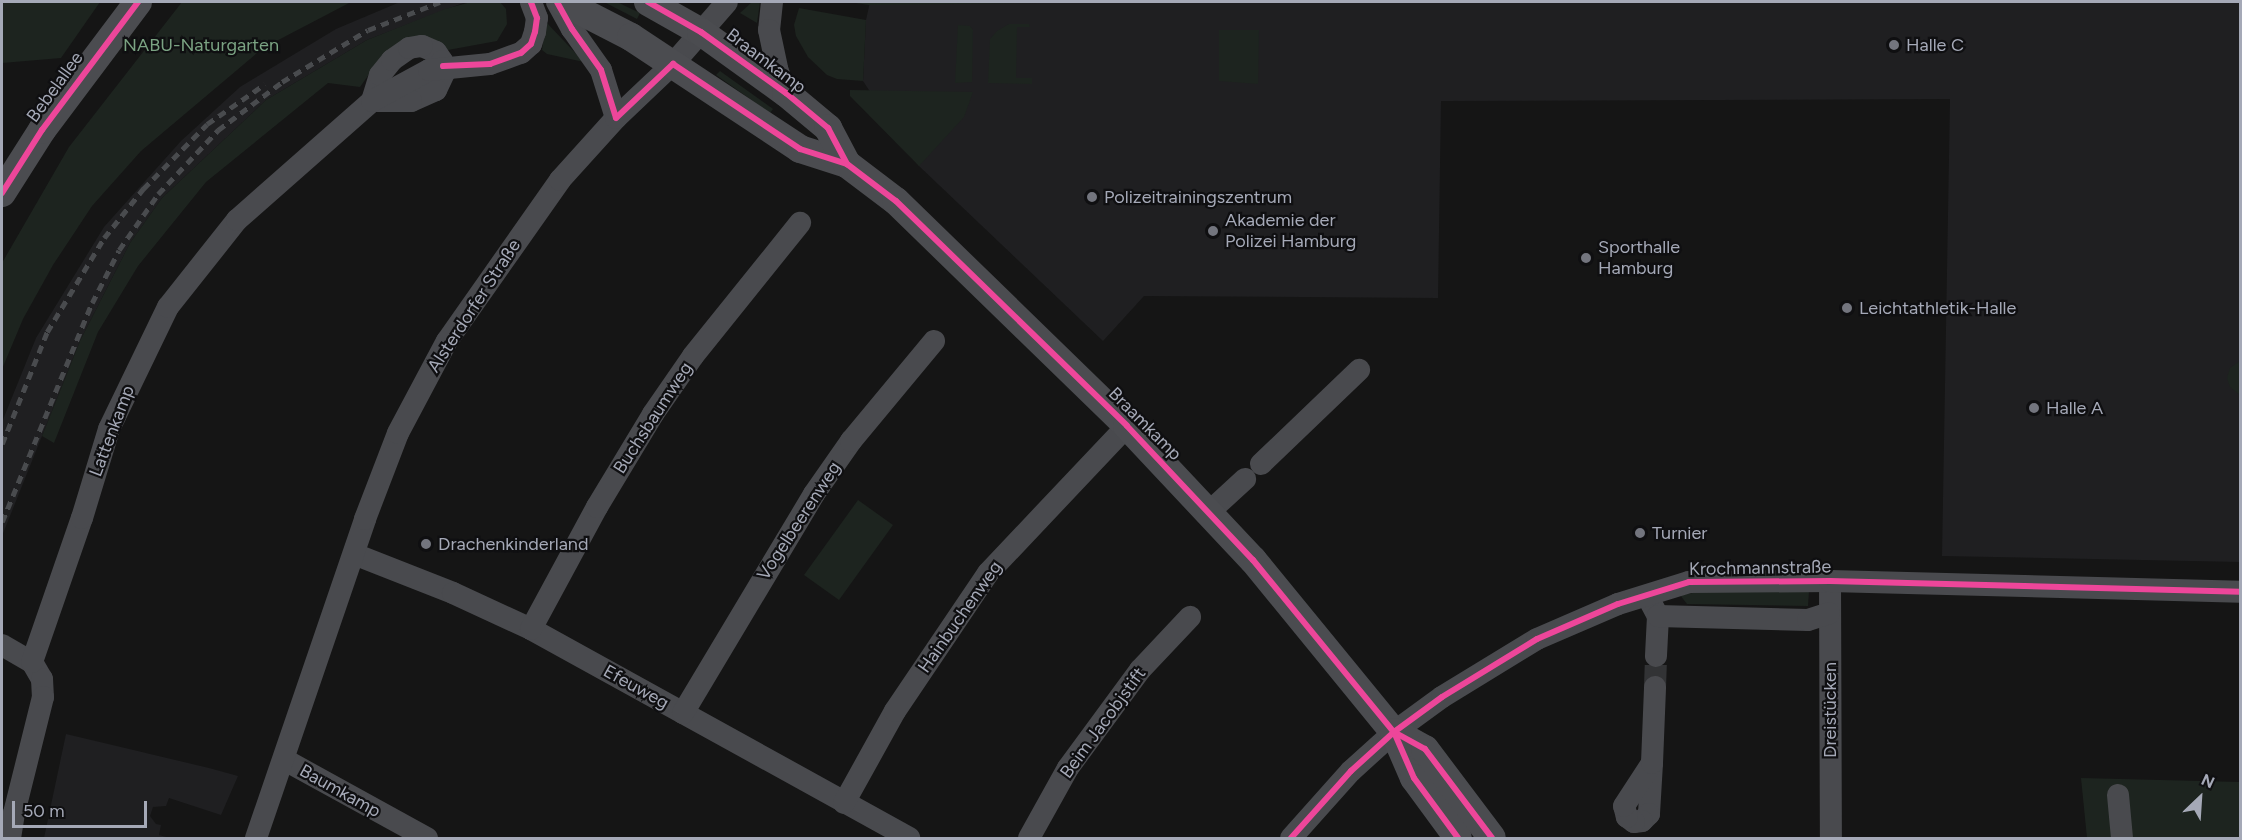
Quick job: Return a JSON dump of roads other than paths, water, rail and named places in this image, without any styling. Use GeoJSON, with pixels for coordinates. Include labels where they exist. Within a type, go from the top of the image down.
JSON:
{"type":"FeatureCollection","features":[{"type":"Feature","properties":{"kind":"main road","name":"Bebelallee"},"geometry":{"type":"LineString","coordinates":[[2,193],[42,130],[138,2]]}},
{"type":"Feature","properties":{"kind":"main road","name":"Braamkamp"},"geometry":{"type":"LineString","coordinates":[[563,2],[631,36],[800,149],[847,164],[896,201],[1127,426],[1253,560],[1394,732],[1414,778],[1458,838]]}},
{"type":"Feature","properties":{"kind":"main road","name":"Braamkamp"},"geometry":{"type":"LineString","coordinates":[[648,2],[701,32],[786,93],[828,128],[847,164]]}},
{"type":"Feature","properties":{"kind":"main road","name":"Braamkamp"},"geometry":{"type":"LineString","coordinates":[[1394,732],[1425,749],[1492,838]]}},
{"type":"Feature","properties":{"kind":"street"},"geometry":{"type":"LineString","coordinates":[[372,100],[422,98],[440,85],[443,66],[490,64],[521,53],[531,44],[535,32],[537,18],[531,2]]}},
{"type":"Feature","properties":{"kind":"street"},"geometry":{"type":"LineString","coordinates":[[557,2],[572,29],[601,70],[616,118]]}},
{"type":"Feature","properties":{"kind":"street","name":"Alsterdorfer Straße"},"geometry":{"type":"LineString","coordinates":[[256,838],[398,433],[447,341],[560,180],[616,118],[673,64],[727,2]]}},
{"type":"Feature","properties":{"kind":"street"},"geometry":{"type":"LineString","coordinates":[[772,2],[769,30],[777,69],[786,93]]}},
{"type":"Feature","properties":{"kind":"street","name":"Lattenkamp"},"geometry":{"type":"LineString","coordinates":[[32,662],[109,429],[120,402],[168,307],[237,220],[372,100],[380,75],[392,60],[409,48],[422,46],[432,49],[440,56],[443,66]]}},
{"type":"Feature","properties":{"kind":"street","name":"Buchsbaumweg"},"geometry":{"type":"LineString","coordinates":[[531,629],[597,507],[653,414],[693,356],[800,223]]}},
{"type":"Feature","properties":{"kind":"street","name":"Vogelbeerenweg"},"geometry":{"type":"LineString","coordinates":[[683,714],[814,494],[851,441],[934,341]]}},
{"type":"Feature","properties":{"kind":"street"},"geometry":{"type":"LineString","coordinates":[[1209,512],[1359,369]]}},
{"type":"Feature","properties":{"kind":"street","name":"Hainbuchenweg"},"geometry":{"type":"LineString","coordinates":[[844,803],[895,711],[988,573],[1127,426]]}},
{"type":"Feature","properties":{"kind":"street","name":"Efeuweg"},"geometry":{"type":"LineString","coordinates":[[354,554],[453,593],[531,629],[909,838]]}},
{"type":"Feature","properties":{"kind":"street","name":"Krochmannstraße"},"geometry":{"type":"LineString","coordinates":[[1292,838],[1351,771],[1394,732],[1442,697],[1537,639],[1646,594],[1689,582],[1830,581],[2241,592]]}},
{"type":"Feature","properties":{"kind":"street","name":"Dreistücken"},"geometry":{"type":"LineString","coordinates":[[1830,581],[1831,838]]}},
{"type":"Feature","properties":{"kind":"street"},"geometry":{"type":"LineString","coordinates":[[1646,594],[1659,616],[1656,656]]}},
{"type":"Feature","properties":{"kind":"street"},"geometry":{"type":"LineString","coordinates":[[1659,616],[1808,620],[1829,613]]}},
{"type":"Feature","properties":{"kind":"street","name":"Beim Jacobjstift"},"geometry":{"type":"LineString","coordinates":[[1029,838],[1068,768],[1140,670],[1190,617]]}},
{"type":"Feature","properties":{"kind":"street"},"geometry":{"type":"LineString","coordinates":[[2,645],[32,662],[42,679],[43,697],[14,813],[10,838]]}},
{"type":"Feature","properties":{"kind":"street"},"geometry":{"type":"LineString","coordinates":[[1652,763],[1655,687]]}},
{"type":"Feature","properties":{"kind":"street","name":"Baumkamp"},"geometry":{"type":"LineString","coordinates":[[285,760],[427,838]]}},
{"type":"Feature","properties":{"kind":"street"},"geometry":{"type":"LineString","coordinates":[[2118,795],[2122,838]]}},
{"type":"Feature","properties":{"kind":"tunnel"},"geometry":{"type":"LineString","coordinates":[[1655,687],[1656,656]]}},
{"type":"Feature","properties":{"kind":"railway"},"geometry":{"type":"LineString","coordinates":[[2,522],[92,303],[119,250],[158,194],[218,130],[282,82],[368,30],[440,2]]}},
{"type":"Feature","properties":{"kind":"railway"},"geometry":{"type":"LineString","coordinates":[[2,444],[47,332],[104,238],[143,189],[207,124],[265,84]]}},
{"type":"Feature","properties":{"kind":"place","name":"Halle C"},"geometry":{"type":"Point","coordinates":[1894,45]}},
{"type":"Feature","properties":{"kind":"place","name":"Polizeitrainingszentrum"},"geometry":{"type":"Point","coordinates":[1092,197]}},
{"type":"Feature","properties":{"kind":"place","name":"Akademie der Polizei Hamburg"},"geometry":{"type":"Point","coordinates":[1213,231]}},
{"type":"Feature","properties":{"kind":"place","name":"Sporthalle Hamburg"},"geometry":{"type":"Point","coordinates":[1586,258]}},
{"type":"Feature","properties":{"kind":"place","name":"Leichtathletik-Halle"},"geometry":{"type":"Point","coordinates":[1847,308]}},
{"type":"Feature","properties":{"kind":"place","name":"Halle A"},"geometry":{"type":"Point","coordinates":[2034,408]}},
{"type":"Feature","properties":{"kind":"place","name":"Turnier"},"geometry":{"type":"Point","coordinates":[1640,533]}},
{"type":"Feature","properties":{"kind":"place","name":"Drachenkinderland"},"geometry":{"type":"Point","coordinates":[426,544]}},
{"type":"Feature","properties":{"kind":"park label","name":"NABU-Naturgarten"},"geometry":{"type":"Point","coordinates":[201,45]}}]}
